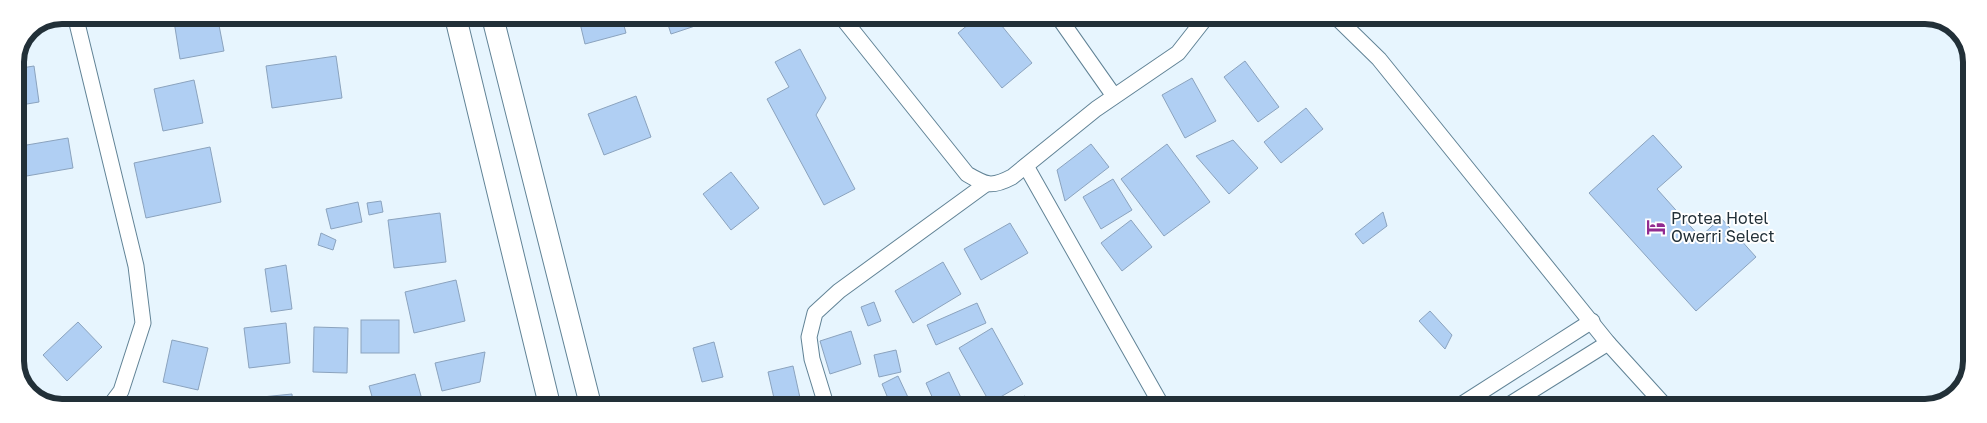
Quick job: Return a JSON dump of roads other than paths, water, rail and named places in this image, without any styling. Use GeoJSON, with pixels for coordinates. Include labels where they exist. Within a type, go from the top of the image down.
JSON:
{"type":"FeatureCollection","features":[{"type":"Feature","properties":{"kind":"main road"},"geometry":{"type":"LineString","coordinates":[[457,24],[548,399]]}},
{"type":"Feature","properties":{"kind":"main road"},"geometry":{"type":"LineString","coordinates":[[494,24],[589,399]]}},
{"type":"Feature","properties":{"kind":"street"},"geometry":{"type":"LineString","coordinates":[[77,24],[136,266],[143,323],[121,391],[115,399]]}},
{"type":"Feature","properties":{"kind":"street"},"geometry":{"type":"LineString","coordinates":[[847,24],[967,174],[986,184],[999,184],[1012,178],[1114,96],[1178,53],[1200,24]]}},
{"type":"Feature","properties":{"kind":"street"},"geometry":{"type":"LineString","coordinates":[[1063,24],[1114,96]]}},
{"type":"Feature","properties":{"kind":"street"},"geometry":{"type":"LineString","coordinates":[[1343,24],[1379,59],[1608,343],[1659,399]]}},
{"type":"Feature","properties":{"kind":"street"},"geometry":{"type":"LineString","coordinates":[[1026,166],[1158,399]]}},
{"type":"Feature","properties":{"kind":"street"},"geometry":{"type":"LineString","coordinates":[[823,399],[812,359],[809,337],[815,313],[839,291],[986,184]]}},
{"type":"Feature","properties":{"kind":"street"},"geometry":{"type":"LineString","coordinates":[[1470,399],[1592,321]]}},
{"type":"Feature","properties":{"kind":"street"},"geometry":{"type":"LineString","coordinates":[[1518,399],[1608,343]]}},
{"type":"Feature","properties":{"kind":"place","name":"Protea Hotel Owerri Select"},"geometry":{"type":"Point","coordinates":[1656,227]}}]}
